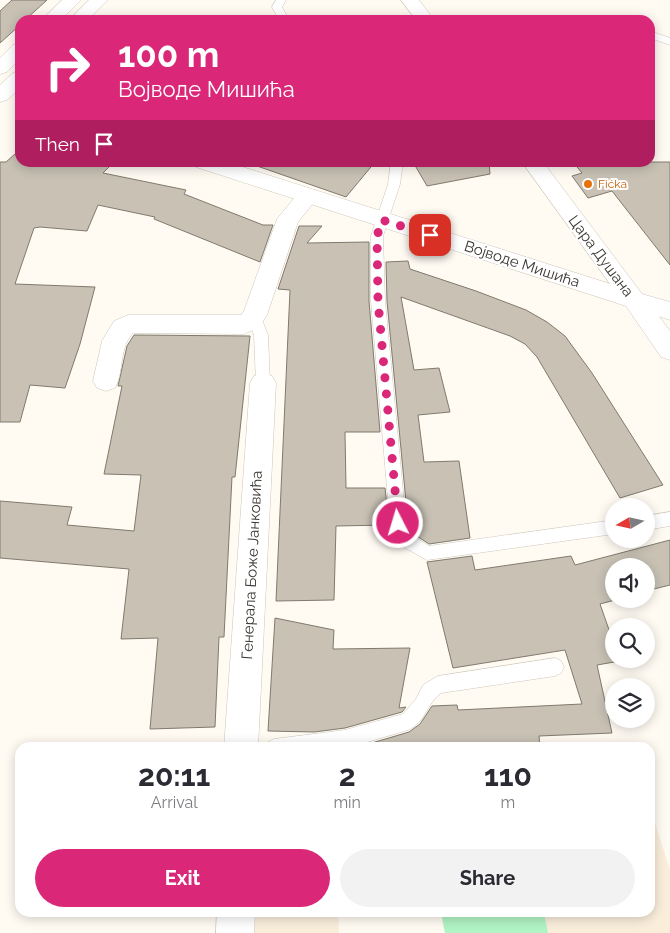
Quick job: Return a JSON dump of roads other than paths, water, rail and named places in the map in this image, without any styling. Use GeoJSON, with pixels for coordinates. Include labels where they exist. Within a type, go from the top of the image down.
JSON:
{"type":"FeatureCollection","features":[{"type":"Feature","properties":{"kind":"street"},"geometry":{"type":"LineString","coordinates":[[56,15],[72,0]]}},
{"type":"Feature","properties":{"kind":"street"},"geometry":{"type":"LineString","coordinates":[[83,15],[98,0]]}},
{"type":"Feature","properties":{"kind":"street"},"geometry":{"type":"LineString","coordinates":[[410,0],[421,15]]}},
{"type":"Feature","properties":{"kind":"street"},"geometry":{"type":"LineString","coordinates":[[0,68],[15,54]]}},
{"type":"Feature","properties":{"kind":"street"},"geometry":{"type":"LineString","coordinates":[[15,82],[0,97],[15,102]]}},
{"type":"Feature","properties":{"kind":"street","name":"Војводе Мишића"},"geometry":{"type":"LineString","coordinates":[[218,167],[670,311]]}},
{"type":"Feature","properties":{"kind":"street","name":"Цара Душана"},"geometry":{"type":"LineString","coordinates":[[536,167],[670,350]]}},
{"type":"Feature","properties":{"kind":"street"},"geometry":{"type":"LineString","coordinates":[[106,381],[114,342],[122,326],[128,324],[228,326],[244,325],[250,321],[255,315],[288,219],[308,196]]}},
{"type":"Feature","properties":{"kind":"street","name":"Генерала Боже Јанковића"},"geometry":{"type":"LineString","coordinates":[[241,742],[263,384]]}},
{"type":"Feature","properties":{"kind":"street"},"geometry":{"type":"LineString","coordinates":[[235,933],[236,917]]}},
{"type":"Feature","properties":{"kind":"lane"},"geometry":{"type":"LineString","coordinates":[[280,0],[277,7],[281,15]]}},
{"type":"Feature","properties":{"kind":"lane"},"geometry":{"type":"LineString","coordinates":[[655,36],[670,42]]}},
{"type":"Feature","properties":{"kind":"lane"},"geometry":{"type":"LineString","coordinates":[[396,167],[394,184],[377,236],[378,301],[398,523],[404,539],[428,553],[605,528]]}},
{"type":"Feature","properties":{"kind":"lane"},"geometry":{"type":"LineString","coordinates":[[250,321],[257,324],[261,335],[263,384]]}},
{"type":"Feature","properties":{"kind":"lane"},"geometry":{"type":"LineString","coordinates":[[655,521],[670,519]]}},
{"type":"Feature","properties":{"kind":"lane"},"geometry":{"type":"LineString","coordinates":[[321,742],[345,739],[408,721],[422,705],[429,690],[438,685],[555,667]]}},
{"type":"Feature","properties":{"kind":"place","name":"Fićka"},"geometry":{"type":"Point","coordinates":[588,184]}}]}
